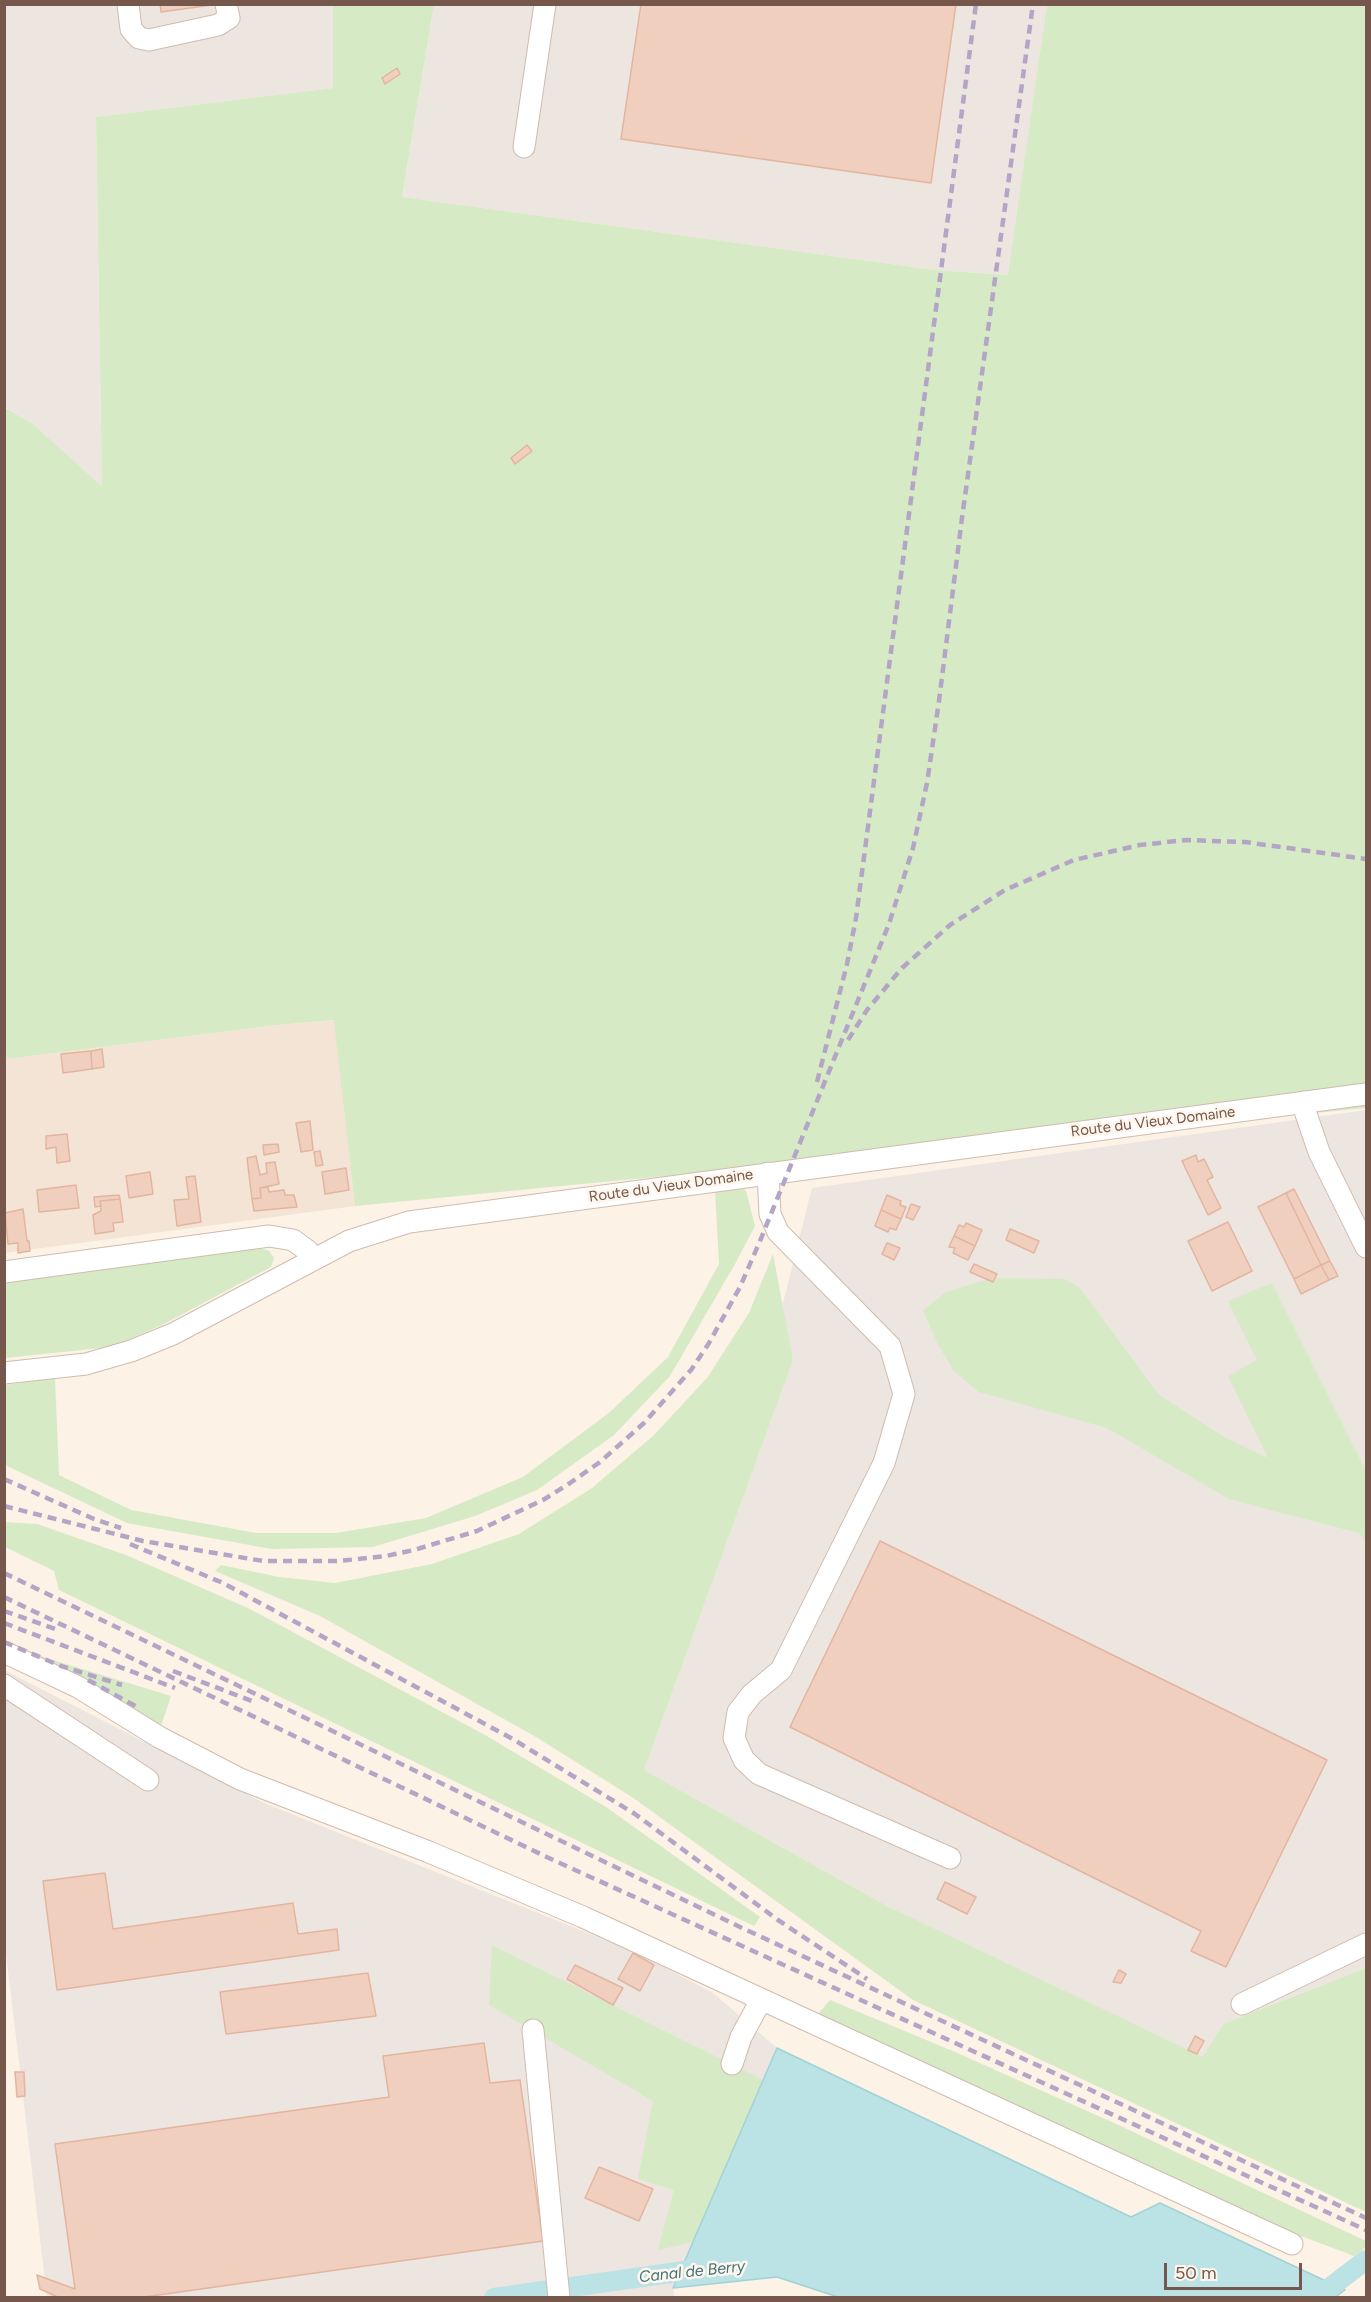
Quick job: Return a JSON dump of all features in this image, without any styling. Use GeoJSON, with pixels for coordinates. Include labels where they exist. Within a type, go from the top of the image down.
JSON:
{"type":"FeatureCollection","features":[{"type":"Feature","properties":{"kind":"street"},"geometry":{"type":"LineString","coordinates":[[128,4],[132,29],[139,38],[149,40],[218,26],[229,18],[226,4]]}},
{"type":"Feature","properties":{"kind":"street"},"geometry":{"type":"LineString","coordinates":[[524,147],[545,4]]}},
{"type":"Feature","properties":{"kind":"street","name":"Route du Vieux Domaine"},"geometry":{"type":"LineString","coordinates":[[4,1373],[86,1364],[131,1352],[173,1334],[349,1241],[409,1222],[1366,1094]]}},
{"type":"Feature","properties":{"kind":"street"},"geometry":{"type":"LineString","coordinates":[[1304,1102],[1319,1152],[1366,1247]]}},
{"type":"Feature","properties":{"kind":"street"},"geometry":{"type":"LineString","coordinates":[[768,1173],[770,1214],[778,1232],[890,1346],[904,1394],[884,1463],[781,1670],[752,1694],[738,1712],[734,1738],[744,1760],[759,1774],[950,1858]]}},
{"type":"Feature","properties":{"kind":"street"},"geometry":{"type":"LineString","coordinates":[[4,1272],[269,1236],[293,1240],[308,1251],[313,1260]]}},
{"type":"Feature","properties":{"kind":"street"},"geometry":{"type":"LineString","coordinates":[[4,1652],[78,1687],[159,1737],[240,1779],[429,1852],[550,1903],[1292,2244]]}},
{"type":"Feature","properties":{"kind":"street"},"geometry":{"type":"LineString","coordinates":[[4,1685],[148,1780]]}},
{"type":"Feature","properties":{"kind":"street"},"geometry":{"type":"LineString","coordinates":[[1242,2004],[1366,1944]]}},
{"type":"Feature","properties":{"kind":"street"},"geometry":{"type":"LineString","coordinates":[[732,2064],[741,2037],[761,2000]]}},
{"type":"Feature","properties":{"kind":"street"},"geometry":{"type":"LineString","coordinates":[[533,2030],[559,2298]]}},
{"type":"Feature","properties":{"kind":"shaded area"},"geometry":{"type":"Polygon","coordinates":[[[5,5],[333,5],[333,88],[96,117],[102,488],[32,423],[5,407],[5,5]]]}},
{"type":"Feature","properties":{"kind":"shaded area"},"geometry":{"type":"Polygon","coordinates":[[[434,5],[1047,5],[1009,275],[934,270],[402,197],[434,5]]]}},
{"type":"Feature","properties":{"kind":"shaded area"},"geometry":{"type":"Polygon","coordinates":[[[335,1020],[355,1206],[5,1253],[4,1040],[7,1059],[277,1025],[335,1020]]]}},
{"type":"Feature","properties":{"kind":"shaded area"},"geometry":{"type":"Polygon","coordinates":[[[1366,1110],[1366,1968],[1223,2024],[1203,2058],[887,1906],[644,1770],[793,1360],[782,1307],[812,1188],[1366,1110]]]}},
{"type":"Feature","properties":{"kind":"shaded area"},"geometry":{"type":"Polygon","coordinates":[[[4,1670],[264,1803],[635,1952],[713,1993],[777,2048],[673,2288],[674,2297],[47,2297],[5,1945],[4,1670]]]}},
{"type":"Feature","properties":{"kind":"green space"},"geometry":{"type":"Polygon","coordinates":[[[333,5],[434,5],[402,197],[934,270],[1008,275],[1047,5],[1366,5],[1366,1108],[355,1206],[334,1020],[7,1059],[4,1040],[4,407],[32,423],[102,487],[96,117],[333,88],[333,5]]]}},
{"type":"Feature","properties":{"kind":"green space"},"geometry":{"type":"Polygon","coordinates":[[[738,1186],[746,1191],[755,1226],[670,1376],[614,1435],[537,1490],[475,1516],[373,1547],[272,1549],[127,1523],[5,1465],[5,1385],[55,1378],[59,1475],[131,1510],[256,1533],[336,1533],[426,1518],[523,1477],[610,1412],[668,1357],[719,1264],[715,1191],[738,1186]]]}},
{"type":"Feature","properties":{"kind":"green space"},"geometry":{"type":"Polygon","coordinates":[[[261,1248],[269,1251],[274,1258],[271,1267],[162,1325],[111,1347],[5,1358],[4,1277],[261,1248]]]}},
{"type":"Feature","properties":{"kind":"green space"},"geometry":{"type":"Polygon","coordinates":[[[773,1254],[793,1360],[644,1770],[887,1906],[1203,2057],[1223,2024],[1366,1968],[1366,2212],[913,2000],[632,1797],[536,1737],[320,1616],[215,1571],[221,1565],[279,1577],[335,1583],[432,1564],[519,1534],[592,1488],[654,1435],[707,1378],[749,1313],[773,1254]]]}},
{"type":"Feature","properties":{"kind":"green space"},"geometry":{"type":"Polygon","coordinates":[[[993,1278],[1064,1279],[1079,1287],[1159,1395],[1224,1437],[1268,1458],[1228,1376],[1257,1360],[1228,1301],[1272,1283],[1366,1471],[1366,1542],[1359,1533],[1229,1499],[1107,1428],[979,1392],[954,1371],[939,1346],[923,1311],[946,1292],[993,1278]]]}},
{"type":"Feature","properties":{"kind":"green space"},"geometry":{"type":"Polygon","coordinates":[[[4,1522],[37,1524],[126,1555],[248,1608],[485,1735],[606,1807],[760,1917],[754,1926],[59,1590],[54,1571],[5,1547],[4,1522]]]}},
{"type":"Feature","properties":{"kind":"green space"},"geometry":{"type":"Polygon","coordinates":[[[20,1650],[171,1696],[161,1726],[20,1650]]]}},
{"type":"Feature","properties":{"kind":"green space"},"geometry":{"type":"Polygon","coordinates":[[[492,1945],[763,2080],[693,2242],[658,2250],[674,2190],[638,2179],[653,2101],[489,2005],[492,1945]]]}},
{"type":"Feature","properties":{"kind":"green space"},"geometry":{"type":"Polygon","coordinates":[[[830,2000],[955,2052],[1114,2123],[1366,2241],[1366,2247],[1354,2256],[1280,2228],[818,2014],[830,2000]]]}},
{"type":"Feature","properties":{"kind":"water"},"geometry":{"type":"Polygon","coordinates":[[[777,2048],[1131,2217],[1160,2203],[1345,2290],[1334,2298],[841,2298],[777,2277],[673,2288],[777,2048]]]}},
{"type":"Feature","properties":{"kind":"building"},"geometry":{"type":"Polygon","coordinates":[[[160,4],[211,4],[212,5],[161,12],[160,4]]]}},
{"type":"Feature","properties":{"kind":"building"},"geometry":{"type":"Polygon","coordinates":[[[641,4],[956,4],[931,183],[621,139],[641,4]]]}},
{"type":"Feature","properties":{"kind":"building"},"geometry":{"type":"Polygon","coordinates":[[[397,68],[400,74],[385,84],[382,78],[397,68]]]}},
{"type":"Feature","properties":{"kind":"building"},"geometry":{"type":"Polygon","coordinates":[[[527,445],[532,451],[515,464],[511,458],[527,445]]]}},
{"type":"Feature","properties":{"kind":"building"},"geometry":{"type":"Polygon","coordinates":[[[102,1049],[104,1067],[92,1069],[91,1051],[102,1049]]]}},
{"type":"Feature","properties":{"kind":"building"},"geometry":{"type":"Polygon","coordinates":[[[91,1051],[92,1069],[63,1073],[61,1054],[91,1051]]]}},
{"type":"Feature","properties":{"kind":"building"},"geometry":{"type":"Polygon","coordinates":[[[310,1121],[313,1150],[301,1152],[296,1123],[310,1121]]]}},
{"type":"Feature","properties":{"kind":"building"},"geometry":{"type":"Polygon","coordinates":[[[67,1134],[70,1161],[57,1163],[56,1147],[46,1149],[46,1136],[67,1134]]]}},
{"type":"Feature","properties":{"kind":"building"},"geometry":{"type":"Polygon","coordinates":[[[278,1144],[279,1152],[264,1155],[263,1145],[278,1144]]]}},
{"type":"Feature","properties":{"kind":"building"},"geometry":{"type":"Polygon","coordinates":[[[320,1151],[323,1165],[316,1166],[314,1152],[320,1151]]]}},
{"type":"Feature","properties":{"kind":"building"},"geometry":{"type":"Polygon","coordinates":[[[1196,1155],[1198,1162],[1204,1159],[1213,1177],[1207,1180],[1221,1208],[1208,1215],[1182,1161],[1196,1155]]]}},
{"type":"Feature","properties":{"kind":"building"},"geometry":{"type":"Polygon","coordinates":[[[256,1156],[260,1175],[267,1173],[266,1163],[275,1162],[279,1184],[260,1188],[261,1198],[252,1199],[247,1158],[256,1156]]]}},
{"type":"Feature","properties":{"kind":"building"},"geometry":{"type":"Polygon","coordinates":[[[346,1168],[349,1190],[325,1194],[322,1172],[346,1168]]]}},
{"type":"Feature","properties":{"kind":"building"},"geometry":{"type":"Polygon","coordinates":[[[150,1172],[153,1194],[129,1198],[126,1176],[150,1172]]]}},
{"type":"Feature","properties":{"kind":"building"},"geometry":{"type":"Polygon","coordinates":[[[195,1176],[201,1222],[177,1226],[174,1200],[189,1199],[186,1177],[195,1176]]]}},
{"type":"Feature","properties":{"kind":"building"},"geometry":{"type":"Polygon","coordinates":[[[76,1185],[79,1208],[39,1212],[37,1190],[76,1185]]]}},
{"type":"Feature","properties":{"kind":"building"},"geometry":{"type":"Polygon","coordinates":[[[268,1187],[269,1192],[284,1190],[285,1195],[294,1195],[297,1207],[254,1211],[252,1199],[261,1198],[260,1188],[268,1187]]]}},
{"type":"Feature","properties":{"kind":"building"},"geometry":{"type":"Polygon","coordinates":[[[1294,1189],[1330,1261],[1321,1265],[1286,1193],[1294,1189]]]}},
{"type":"Feature","properties":{"kind":"building"},"geometry":{"type":"Polygon","coordinates":[[[1286,1193],[1321,1265],[1294,1279],[1258,1207],[1286,1193]]]}},
{"type":"Feature","properties":{"kind":"building"},"geometry":{"type":"Polygon","coordinates":[[[119,1195],[120,1199],[100,1201],[101,1206],[95,1207],[94,1197],[119,1195]]]}},
{"type":"Feature","properties":{"kind":"building"},"geometry":{"type":"Polygon","coordinates":[[[887,1195],[901,1201],[900,1205],[906,1207],[901,1219],[881,1210],[887,1195]]]}},
{"type":"Feature","properties":{"kind":"building"},"geometry":{"type":"Polygon","coordinates":[[[120,1199],[123,1222],[113,1223],[114,1231],[95,1234],[93,1215],[101,1211],[100,1201],[120,1199]]]}},
{"type":"Feature","properties":{"kind":"building"},"geometry":{"type":"Polygon","coordinates":[[[911,1204],[920,1207],[913,1220],[906,1217],[911,1204]]]}},
{"type":"Feature","properties":{"kind":"building"},"geometry":{"type":"Polygon","coordinates":[[[23,1209],[30,1251],[18,1253],[18,1243],[8,1244],[5,1213],[23,1209]]]}},
{"type":"Feature","properties":{"kind":"building"},"geometry":{"type":"Polygon","coordinates":[[[881,1210],[901,1219],[896,1230],[890,1228],[888,1232],[875,1226],[881,1210]]]}},
{"type":"Feature","properties":{"kind":"building"},"geometry":{"type":"Polygon","coordinates":[[[1228,1222],[1252,1271],[1212,1291],[1188,1241],[1228,1222]]]}},
{"type":"Feature","properties":{"kind":"building"},"geometry":{"type":"Polygon","coordinates":[[[966,1223],[982,1230],[975,1246],[954,1236],[959,1225],[964,1227],[966,1223]]]}},
{"type":"Feature","properties":{"kind":"building"},"geometry":{"type":"Polygon","coordinates":[[[1010,1229],[1039,1241],[1034,1253],[1006,1240],[1010,1229]]]}},
{"type":"Feature","properties":{"kind":"building"},"geometry":{"type":"Polygon","coordinates":[[[954,1236],[975,1246],[968,1260],[953,1253],[955,1248],[949,1247],[954,1236]]]}},
{"type":"Feature","properties":{"kind":"building"},"geometry":{"type":"Polygon","coordinates":[[[887,1243],[900,1248],[894,1260],[882,1254],[887,1243]]]}},
{"type":"Feature","properties":{"kind":"building"},"geometry":{"type":"Polygon","coordinates":[[[1330,1261],[1338,1276],[1329,1280],[1321,1265],[1330,1261]]]}},
{"type":"Feature","properties":{"kind":"building"},"geometry":{"type":"Polygon","coordinates":[[[974,1264],[997,1274],[993,1282],[970,1272],[974,1264]]]}},
{"type":"Feature","properties":{"kind":"building"},"geometry":{"type":"Polygon","coordinates":[[[1321,1265],[1329,1280],[1301,1294],[1294,1279],[1321,1265]]]}},
{"type":"Feature","properties":{"kind":"building"},"geometry":{"type":"Polygon","coordinates":[[[880,1541],[1327,1760],[1226,1967],[1191,1951],[1201,1931],[790,1727],[880,1541]]]}},
{"type":"Feature","properties":{"kind":"building"},"geometry":{"type":"Polygon","coordinates":[[[105,1873],[113,1929],[293,1903],[298,1934],[337,1929],[339,1950],[57,1990],[43,1881],[105,1873]]]}},
{"type":"Feature","properties":{"kind":"building"},"geometry":{"type":"Polygon","coordinates":[[[945,1882],[976,1897],[967,1914],[937,1899],[945,1882]]]}},
{"type":"Feature","properties":{"kind":"building"},"geometry":{"type":"Polygon","coordinates":[[[633,1953],[654,1965],[640,1991],[618,1979],[633,1953]]]}},
{"type":"Feature","properties":{"kind":"building"},"geometry":{"type":"Polygon","coordinates":[[[575,1965],[623,1988],[613,2005],[567,1979],[575,1965]]]}},
{"type":"Feature","properties":{"kind":"building"},"geometry":{"type":"Polygon","coordinates":[[[1119,1970],[1126,1974],[1121,1983],[1113,1982],[1119,1970]]]}},
{"type":"Feature","properties":{"kind":"building"},"geometry":{"type":"Polygon","coordinates":[[[368,1973],[376,2016],[226,2034],[220,1992],[368,1973]]]}},
{"type":"Feature","properties":{"kind":"building"},"geometry":{"type":"Polygon","coordinates":[[[1195,2036],[1204,2041],[1197,2054],[1188,2050],[1195,2036]]]}},
{"type":"Feature","properties":{"kind":"building"},"geometry":{"type":"Polygon","coordinates":[[[484,2043],[490,2083],[520,2080],[543,2241],[137,2298],[60,2298],[40,2289],[37,2275],[75,2289],[55,2144],[389,2097],[383,2056],[484,2043]]]}},
{"type":"Feature","properties":{"kind":"building"},"geometry":{"type":"Polygon","coordinates":[[[15,2072],[24,2072],[25,2096],[17,2097],[15,2072]]]}},
{"type":"Feature","properties":{"kind":"building"},"geometry":{"type":"Polygon","coordinates":[[[599,2167],[653,2189],[639,2221],[585,2198],[599,2167]]]}},
{"type":"Feature","properties":{"kind":"waterway","name":"Canal de Berry"},"geometry":{"type":"LineString","coordinates":[[1316,2298],[1366,2260]]}},
{"type":"Feature","properties":{"kind":"waterway","name":"Canal de Berry"},"geometry":{"type":"LineString","coordinates":[[494,2298],[706,2268]]}},
{"type":"Feature","properties":{"kind":"railway"},"geometry":{"type":"LineString","coordinates":[[817,1082],[847,964],[856,918],[976,4]]}},
{"type":"Feature","properties":{"kind":"railway"},"geometry":{"type":"LineString","coordinates":[[4,1506],[143,1541],[263,1561],[339,1561],[386,1556],[477,1531],[543,1500],[600,1462],[644,1423],[691,1370],[740,1287],[760,1241],[889,924],[913,848],[927,783],[939,701],[1033,4]]}},
{"type":"Feature","properties":{"kind":"railway"},"geometry":{"type":"LineString","coordinates":[[848,1040],[867,1010],[902,968],[950,925],[1005,890],[1074,860],[1140,845],[1186,840],[1245,842],[1366,859]]}},
{"type":"Feature","properties":{"kind":"railway"},"geometry":{"type":"LineString","coordinates":[[4,1479],[94,1519],[121,1528]]}},
{"type":"Feature","properties":{"kind":"railway"},"geometry":{"type":"LineString","coordinates":[[130,1544],[223,1583],[511,1738],[635,1814],[778,1920],[867,1979]]}},
{"type":"Feature","properties":{"kind":"railway"},"geometry":{"type":"LineString","coordinates":[[4,1573],[740,1927],[1366,2218]]}},
{"type":"Feature","properties":{"kind":"railway"},"geometry":{"type":"LineString","coordinates":[[4,1597],[551,1859],[1366,2230]]}},
{"type":"Feature","properties":{"kind":"railway"},"geometry":{"type":"LineString","coordinates":[[4,1611],[55,1629]]}},
{"type":"Feature","properties":{"kind":"railway"},"geometry":{"type":"LineString","coordinates":[[4,1623],[175,1688]]}},
{"type":"Feature","properties":{"kind":"railway"},"geometry":{"type":"LineString","coordinates":[[4,1642],[61,1666],[122,1685]]}},
{"type":"Feature","properties":{"kind":"railway"},"geometry":{"type":"LineString","coordinates":[[173,1671],[252,1701]]}},
{"type":"Feature","properties":{"kind":"railway"},"geometry":{"type":"LineString","coordinates":[[88,1680],[139,1708]]}}]}
